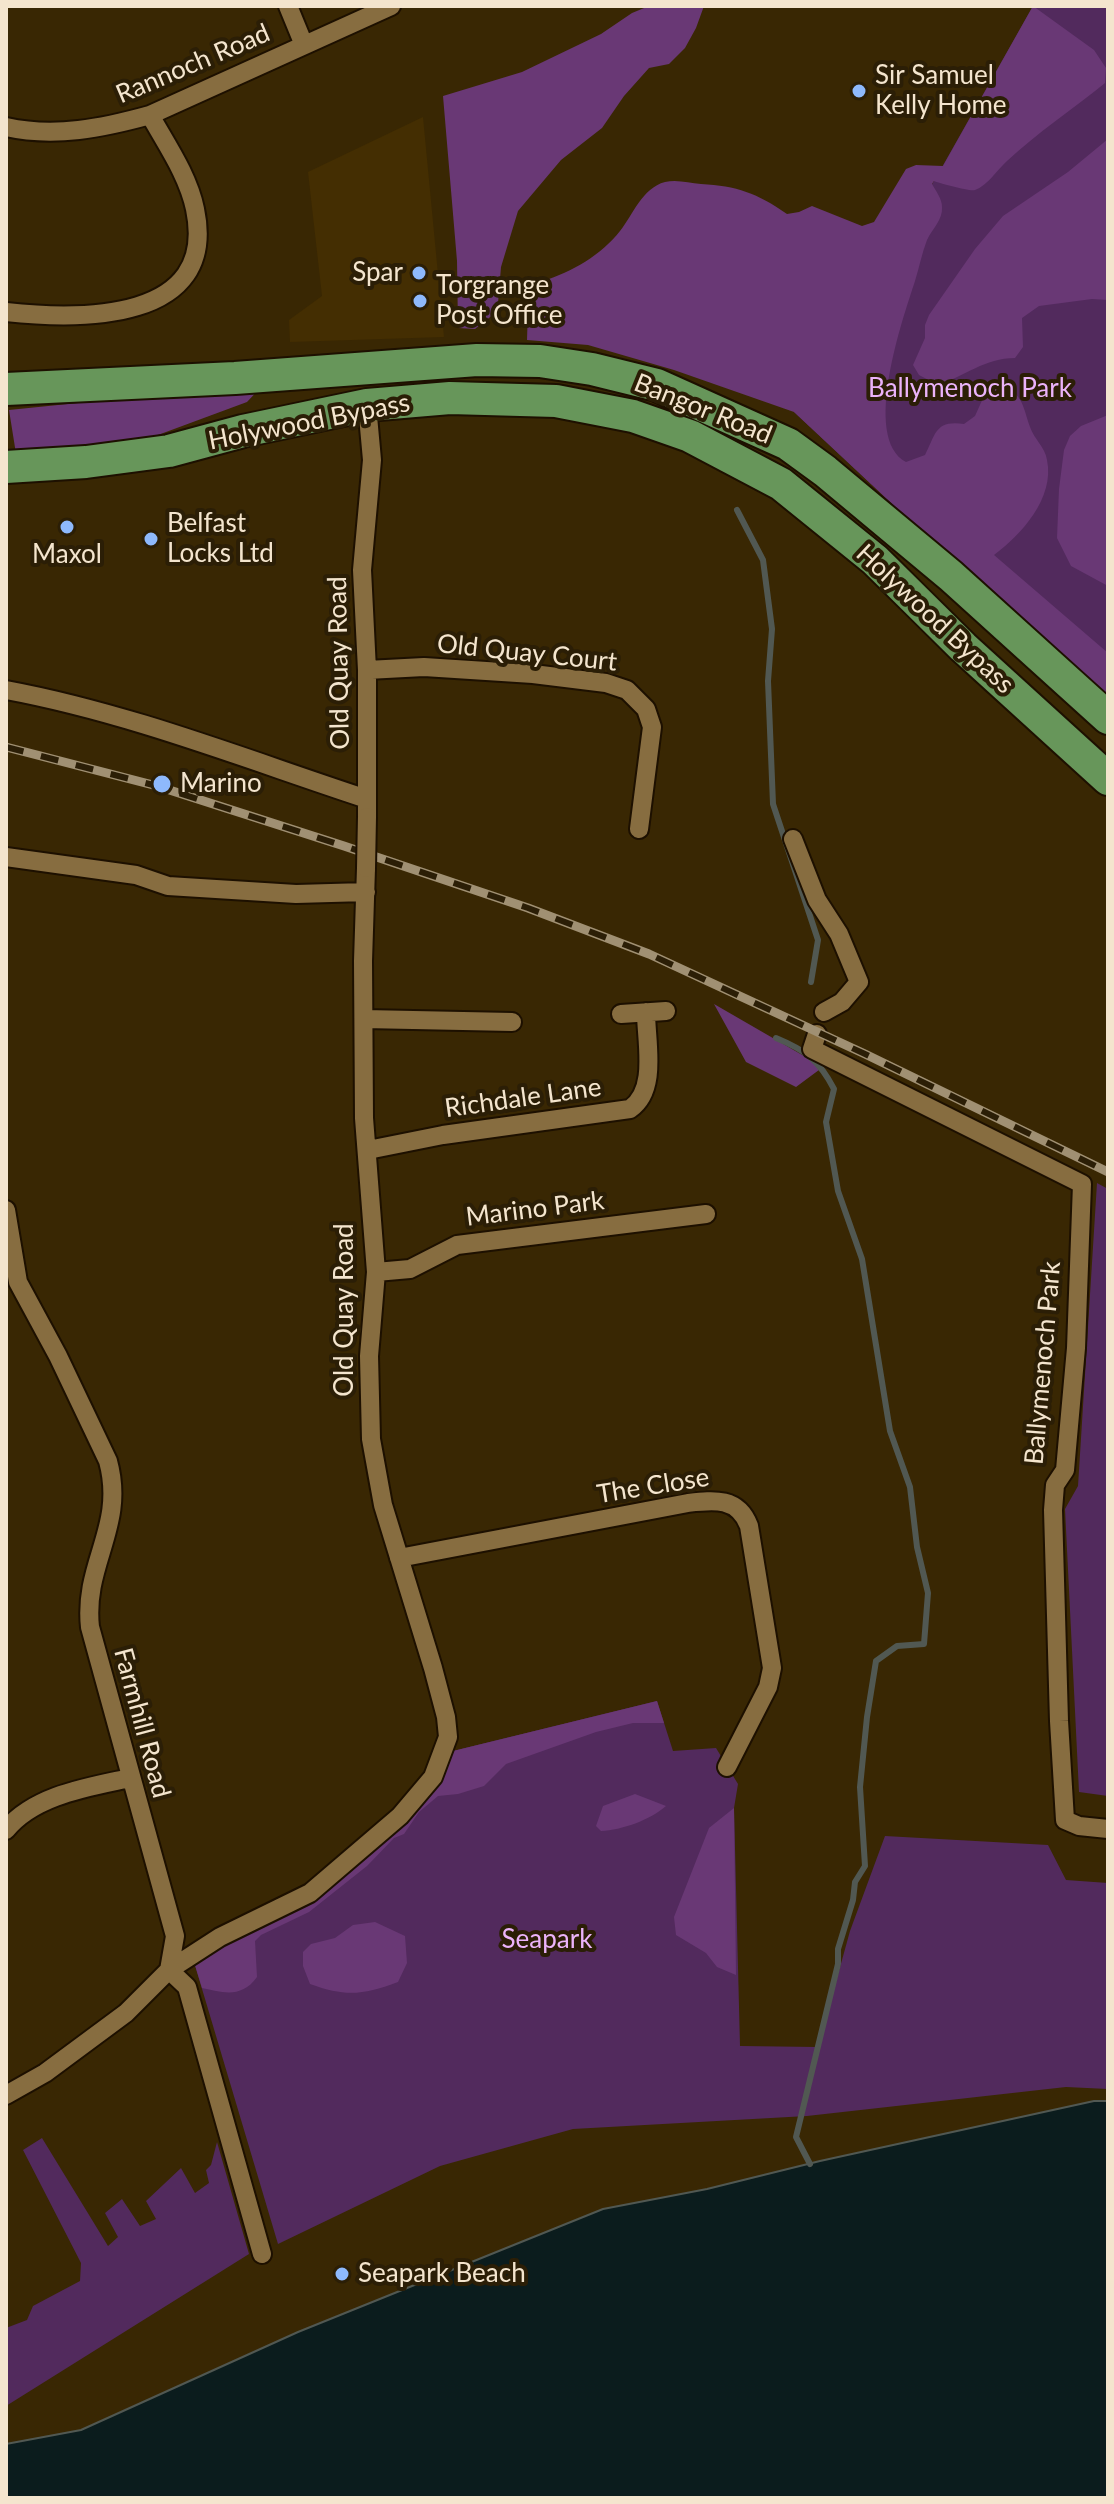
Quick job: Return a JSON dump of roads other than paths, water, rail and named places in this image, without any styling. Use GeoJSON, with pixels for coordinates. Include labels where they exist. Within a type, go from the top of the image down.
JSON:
{"type":"FeatureCollection","features":[{"type":"Feature","properties":{"kind":"highway","name":"Bangor Road"},"geometry":{"type":"LineString","coordinates":[[6,389],[235,378],[477,360],[540,361],[592,369],[657,385],[788,444],[825,471],[951,576],[1108,718]]}},
{"type":"Feature","properties":{"kind":"highway","name":"Holywood Bypass"},"geometry":{"type":"LineString","coordinates":[[6,467],[86,462],[169,451],[243,431],[367,405],[450,398],[556,401],[633,416],[690,436],[781,484],[875,560],[963,647],[1108,779]]}},
{"type":"Feature","properties":{"kind":"highway"},"geometry":{"type":"LineString","coordinates":[[720,452],[736,418]]}},
{"type":"Feature","properties":{"kind":"street"},"geometry":{"type":"LineString","coordinates":[[288,6],[304,45]]}},
{"type":"Feature","properties":{"kind":"street","name":"Rannoch Road"},"geometry":{"type":"LineString","coordinates":[[6,127],[47,132],[84,130],[150,115],[391,6]]}},
{"type":"Feature","properties":{"kind":"street"},"geometry":{"type":"LineString","coordinates":[[6,312],[65,315],[128,310],[154,302],[176,285],[196,249],[195,210],[185,180],[150,115]]}},
{"type":"Feature","properties":{"kind":"street","name":"Old Quay Road"},"geometry":{"type":"LineString","coordinates":[[6,2095],[45,2073],[126,2013],[169,1970],[220,1937],[310,1893],[400,1816],[433,1777],[448,1737],[383,1505],[371,1439],[369,1356],[376,1272],[364,1118],[363,961],[367,670],[362,570],[372,460],[367,405]]}},
{"type":"Feature","properties":{"kind":"street","name":"Old Quay Court"},"geometry":{"type":"LineString","coordinates":[[367,670],[424,667],[533,674],[606,683],[627,690],[646,709],[652,727],[639,829]]}},
{"type":"Feature","properties":{"kind":"street"},"geometry":{"type":"LineString","coordinates":[[6,690],[63,701],[160,729],[367,808]]}},
{"type":"Feature","properties":{"kind":"street"},"geometry":{"type":"LineString","coordinates":[[793,839],[817,900],[839,934],[859,982],[842,1002],[824,1012]]}},
{"type":"Feature","properties":{"kind":"street"},"geometry":{"type":"LineString","coordinates":[[6,857],[136,875],[168,886],[296,894],[366,892]]}},
{"type":"Feature","properties":{"kind":"street"},"geometry":{"type":"LineString","coordinates":[[621,1014],[666,1011]]}},
{"type":"Feature","properties":{"kind":"street","name":"Richdale Lane"},"geometry":{"type":"LineString","coordinates":[[368,1150],[409,1140],[630,1109],[641,1100],[647,1086],[646,1012]]}},
{"type":"Feature","properties":{"kind":"street"},"geometry":{"type":"LineString","coordinates":[[364,1019],[512,1022]]}},
{"type":"Feature","properties":{"kind":"street","name":"Ballymenoch Park"},"geometry":{"type":"LineString","coordinates":[[817,1034],[812,1049],[1082,1184],[1076,1348],[1067,1454],[1065,1470],[1055,1485],[1053,1510],[1059,1721],[1065,1820],[1079,1826],[1108,1829]]}},
{"type":"Feature","properties":{"kind":"street","name":"Farmhill Road"},"geometry":{"type":"LineString","coordinates":[[6,1210],[12,1284],[58,1356],[112,1475],[112,1518],[90,1587],[88,1613],[175,1936],[169,1970]]}},
{"type":"Feature","properties":{"kind":"street","name":"Marino Park"},"geometry":{"type":"LineString","coordinates":[[376,1272],[410,1269],[457,1245],[706,1214]]}},
{"type":"Feature","properties":{"kind":"street","name":"The Close"},"geometry":{"type":"LineString","coordinates":[[399,1558],[688,1503],[716,1500],[732,1504],[743,1513],[749,1526],[772,1668],[768,1687],[751,1726],[727,1767]]}},
{"type":"Feature","properties":{"kind":"street"},"geometry":{"type":"LineString","coordinates":[[6,1830],[16,1818],[73,1791],[130,1778]]}},
{"type":"Feature","properties":{"kind":"street"},"geometry":{"type":"LineString","coordinates":[[169,1970],[187,1987],[262,2254]]}},
{"type":"Feature","properties":{"kind":"waterway"},"geometry":{"type":"LineString","coordinates":[[737,510],[763,560],[772,629],[768,681],[773,804],[818,940],[811,982]]}},
{"type":"Feature","properties":{"kind":"waterway"},"geometry":{"type":"LineString","coordinates":[[776,1038],[810,1057],[823,1070],[834,1089],[826,1122],[838,1191],[862,1259],[890,1431],[910,1487],[917,1547],[928,1593],[924,1644],[897,1646],[876,1661],[860,1787],[865,1866],[855,1882],[796,2137],[810,2164]]}},
{"type":"Feature","properties":{"kind":"railway"},"geometry":{"type":"LineString","coordinates":[[6,747],[157,786],[344,846],[528,908],[649,954],[1108,1172]]}},
{"type":"Feature","properties":{"kind":"place","name":"Sir Samuel Kelly Home"},"geometry":{"type":"Point","coordinates":[859,91]}},
{"type":"Feature","properties":{"kind":"place","name":"Spar"},"geometry":{"type":"Point","coordinates":[419,273]}},
{"type":"Feature","properties":{"kind":"place","name":"Torgrange Post Office"},"geometry":{"type":"Point","coordinates":[420,301]}},
{"type":"Feature","properties":{"kind":"place","name":"Maxol"},"geometry":{"type":"Point","coordinates":[67,527]}},
{"type":"Feature","properties":{"kind":"place","name":"Belfast Locks Ltd"},"geometry":{"type":"Point","coordinates":[151,539]}},
{"type":"Feature","properties":{"kind":"place","name":"Marino"},"geometry":{"type":"Point","coordinates":[162,784]}},
{"type":"Feature","properties":{"kind":"place","name":"Seapark Beach"},"geometry":{"type":"Point","coordinates":[342,2274]}},
{"type":"Feature","properties":{"kind":"park label","name":"Seapark"},"geometry":{"type":"Point","coordinates":[547,1940]}}]}
